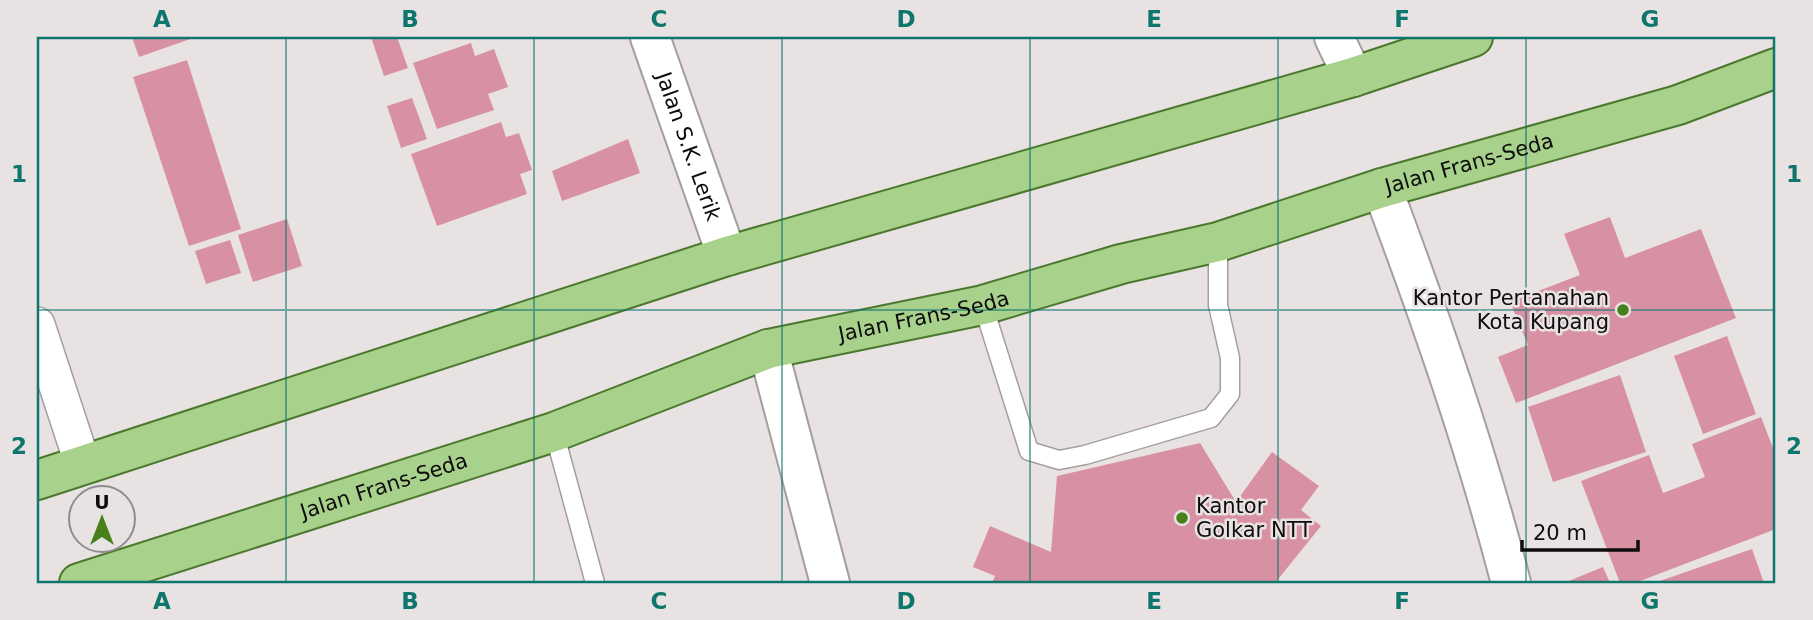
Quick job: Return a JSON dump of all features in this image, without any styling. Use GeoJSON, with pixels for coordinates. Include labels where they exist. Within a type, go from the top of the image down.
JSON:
{"type":"FeatureCollection","features":[{"type":"Feature","properties":{"kind":"main road"},"geometry":{"type":"LineString","coordinates":[[37,480],[727,256],[1353,77],[1473,37]]}},
{"type":"Feature","properties":{"kind":"main road","name":"Jalan Frans-Seda"},"geometry":{"type":"LineString","coordinates":[[79,583],[554,432],[768,349],[983,305],[1121,264],[1218,242],[1382,188],[1678,105],[1776,68]]}},
{"type":"Feature","properties":{"kind":"street","name":"Jalan S.K. Lerik"},"geometry":{"type":"LineString","coordinates":[[650,37],[727,256]]}},
{"type":"Feature","properties":{"kind":"street"},"geometry":{"type":"LineString","coordinates":[[1334,37],[1353,77]]}},
{"type":"Feature","properties":{"kind":"street"},"geometry":{"type":"LineString","coordinates":[[1382,188],[1442,349],[1485,479],[1511,583]]}},
{"type":"Feature","properties":{"kind":"street"},"geometry":{"type":"LineString","coordinates":[[37,325],[83,465]]}},
{"type":"Feature","properties":{"kind":"street"},"geometry":{"type":"LineString","coordinates":[[768,349],[830,583]]}},
{"type":"Feature","properties":{"kind":"lane"},"geometry":{"type":"LineString","coordinates":[[983,305],[1029,452],[1059,460],[1132,443],[1211,418],[1230,394],[1230,358],[1218,305],[1218,242]]}},
{"type":"Feature","properties":{"kind":"lane"},"geometry":{"type":"LineString","coordinates":[[554,432],[595,583]]}},
{"type":"Feature","properties":{"kind":"building"},"geometry":{"type":"Polygon","coordinates":[[[132,37],[196,37],[139,57],[132,37]]]}},
{"type":"Feature","properties":{"kind":"building"},"geometry":{"type":"Polygon","coordinates":[[[371,37],[397,37],[408,68],[384,76],[371,37]]]}},
{"type":"Feature","properties":{"kind":"building"},"geometry":{"type":"Polygon","coordinates":[[[471,43],[475,56],[494,49],[508,87],[488,94],[494,110],[437,129],[413,63],[471,43]]]}},
{"type":"Feature","properties":{"kind":"building"},"geometry":{"type":"Polygon","coordinates":[[[187,60],[241,229],[189,246],[133,77],[187,60]]]}},
{"type":"Feature","properties":{"kind":"building"},"geometry":{"type":"Polygon","coordinates":[[[412,98],[427,139],[401,148],[387,106],[412,98]]]}},
{"type":"Feature","properties":{"kind":"building"},"geometry":{"type":"Polygon","coordinates":[[[501,122],[506,137],[519,133],[532,170],[520,174],[527,194],[437,226],[411,154],[501,122]]]}},
{"type":"Feature","properties":{"kind":"building"},"geometry":{"type":"Polygon","coordinates":[[[628,139],[640,173],[562,201],[552,171],[628,139]]]}},
{"type":"Feature","properties":{"kind":"building","name":"Kantor Pertanahan Kota Kupang"},"geometry":{"type":"Polygon","coordinates":[[[1610,217],[1625,258],[1701,229],[1736,318],[1516,403],[1498,357],[1528,345],[1510,302],[1580,275],[1564,234],[1610,217]]]}},
{"type":"Feature","properties":{"kind":"building"},"geometry":{"type":"Polygon","coordinates":[[[287,219],[302,266],[253,282],[238,235],[287,219]]]}},
{"type":"Feature","properties":{"kind":"building"},"geometry":{"type":"Polygon","coordinates":[[[230,240],[241,273],[206,284],[195,251],[230,240]]]}},
{"type":"Feature","properties":{"kind":"building"},"geometry":{"type":"Polygon","coordinates":[[[1727,336],[1756,414],[1703,434],[1674,356],[1727,336]]]}},
{"type":"Feature","properties":{"kind":"building"},"geometry":{"type":"Polygon","coordinates":[[[1620,375],[1646,452],[1553,482],[1528,407],[1620,375]]]}},
{"type":"Feature","properties":{"kind":"building"},"geometry":{"type":"Polygon","coordinates":[[[1761,417],[1776,456],[1776,529],[1635,583],[1620,583],[1581,481],[1649,455],[1663,493],[1705,477],[1692,444],[1761,417]]]}},
{"type":"Feature","properties":{"kind":"building","name":"Kantor Golkar NTT"},"geometry":{"type":"Polygon","coordinates":[[[1200,443],[1236,502],[1272,452],[1319,486],[1301,510],[1321,526],[1275,583],[992,583],[995,576],[973,567],[990,526],[1051,552],[1057,476],[1200,443]]]}},
{"type":"Feature","properties":{"kind":"building"},"geometry":{"type":"Polygon","coordinates":[[[1752,549],[1764,583],[1654,583],[1752,549]]]}},
{"type":"Feature","properties":{"kind":"building"},"geometry":{"type":"Polygon","coordinates":[[[1603,567],[1610,583],[1564,583],[1603,567]]]}},
{"type":"Feature","properties":{"kind":"place","name":"Kantor Pertanahan Kota Kupang"},"geometry":{"type":"Point","coordinates":[1623,310]}},
{"type":"Feature","properties":{"kind":"place","name":"Kantor Golkar NTT"},"geometry":{"type":"Point","coordinates":[1182,518]}}]}
